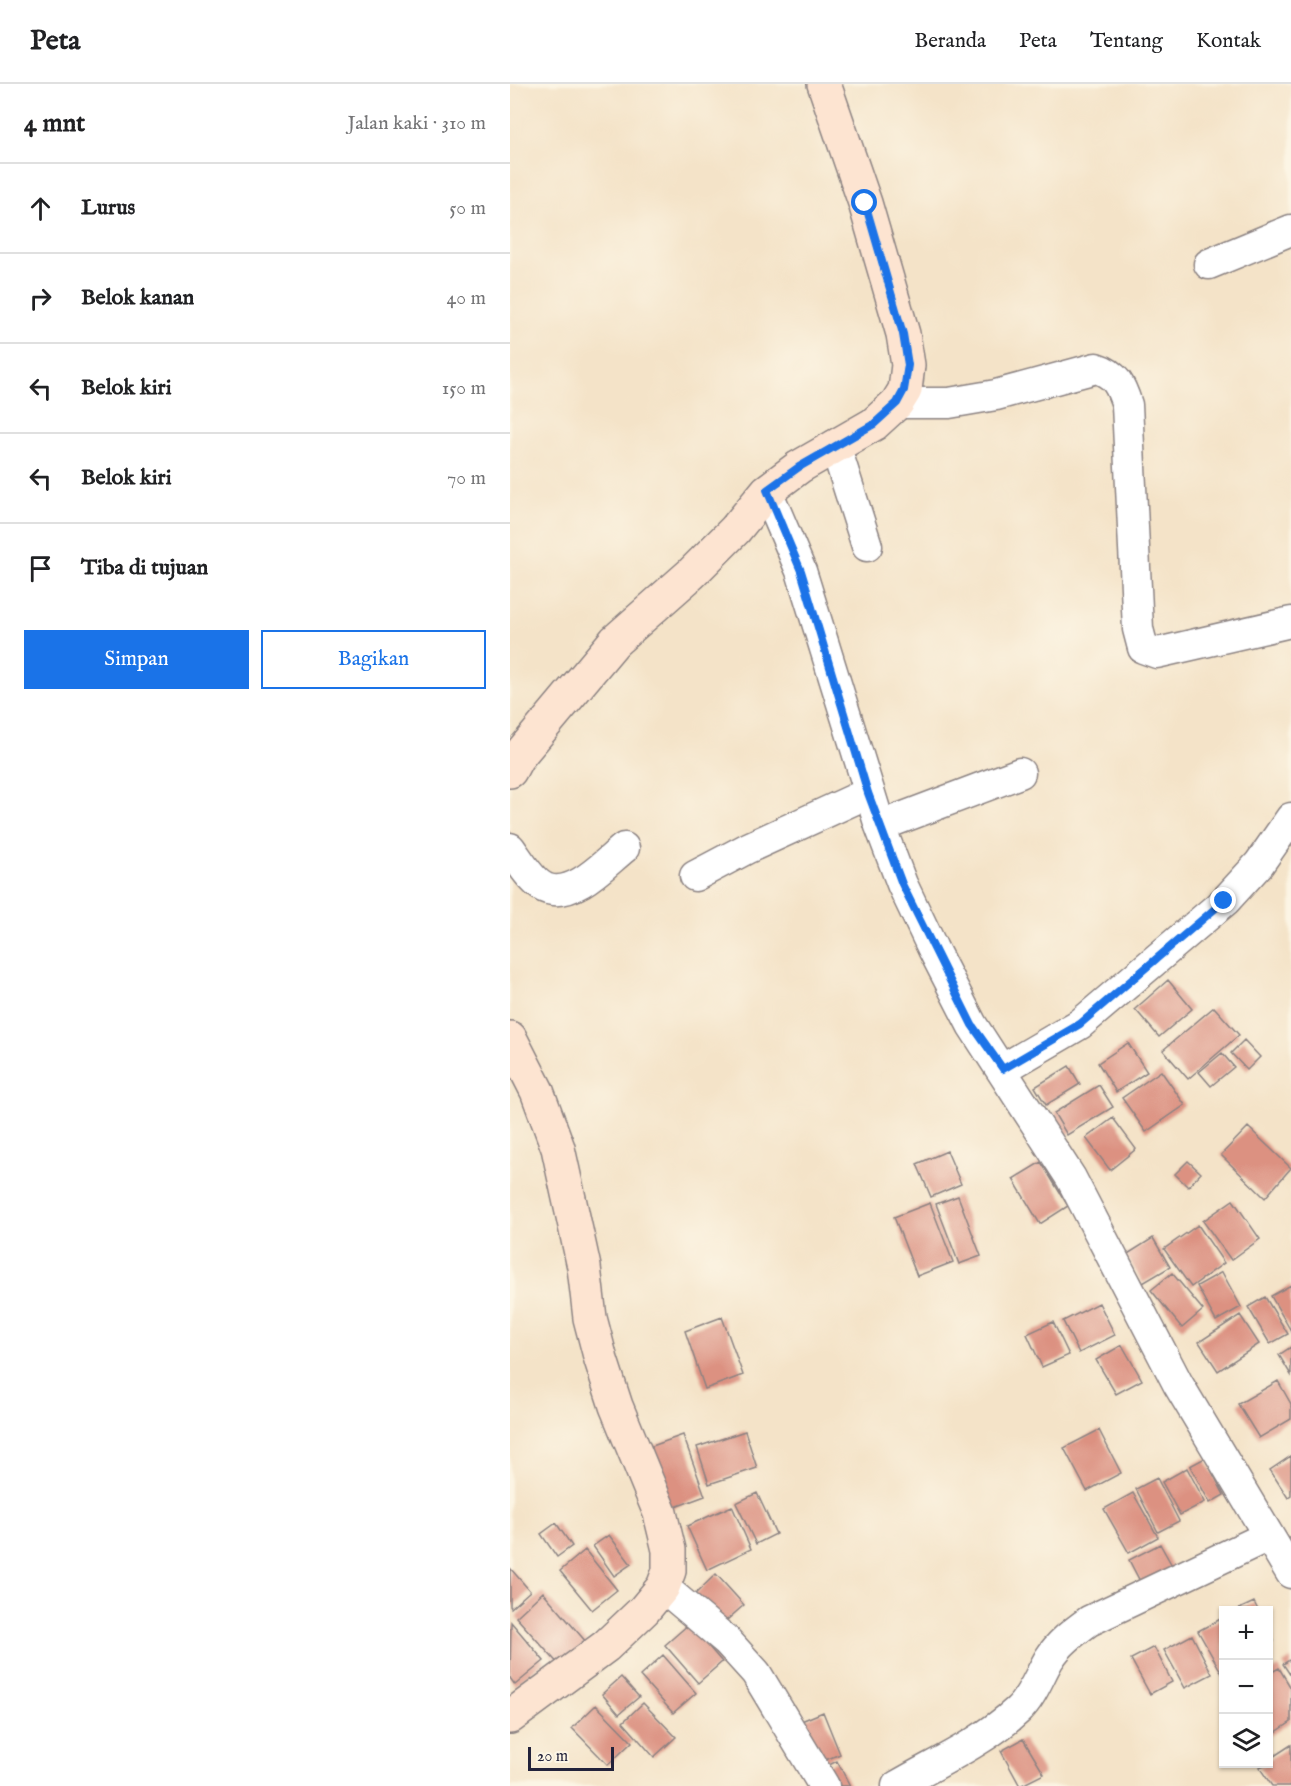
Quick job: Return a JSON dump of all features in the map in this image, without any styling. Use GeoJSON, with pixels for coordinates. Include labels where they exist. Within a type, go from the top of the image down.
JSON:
{"type":"FeatureCollection","features":[{"type":"Feature","properties":{"kind":"street"},"geometry":{"type":"LineString","coordinates":[[510,771],[517,758],[615,641],[691,574],[735,530],[767,490],[799,467],[874,424],[897,403],[907,378],[908,365],[903,334],[868,212],[824,84]]}},
{"type":"Feature","properties":{"kind":"street"},"geometry":{"type":"LineString","coordinates":[[1209,264],[1291,230]]}},
{"type":"Feature","properties":{"kind":"street"},"geometry":{"type":"LineString","coordinates":[[897,403],[949,404],[996,395],[1096,368],[1110,372],[1120,385],[1127,405],[1138,629],[1143,648],[1156,653],[1291,622]]}},
{"type":"Feature","properties":{"kind":"street"},"geometry":{"type":"LineString","coordinates":[[835,445],[867,546]]}},
{"type":"Feature","properties":{"kind":"street"},"geometry":{"type":"LineString","coordinates":[[767,490],[801,571],[880,826],[902,884],[938,959],[972,1025],[1003,1069],[1071,1178],[1178,1384],[1291,1573]]}},
{"type":"Feature","properties":{"kind":"street"},"geometry":{"type":"LineString","coordinates":[[880,826],[1020,773]]}},
{"type":"Feature","properties":{"kind":"street"},"geometry":{"type":"LineString","coordinates":[[695,876],[748,848],[868,793]]}},
{"type":"Feature","properties":{"kind":"street"},"geometry":{"type":"LineString","coordinates":[[1003,1069],[1080,1024],[1224,901],[1259,864],[1291,818]]}},
{"type":"Feature","properties":{"kind":"street"},"geometry":{"type":"LineString","coordinates":[[510,848],[527,871],[546,889],[565,890],[624,848]]}},
{"type":"Feature","properties":{"kind":"street"},"geometry":{"type":"LineString","coordinates":[[510,1038],[537,1091],[558,1148],[584,1267],[593,1329],[616,1406],[660,1514],[669,1550],[669,1571],[663,1587],[644,1610],[606,1646],[510,1717]]}},
{"type":"Feature","properties":{"kind":"street"},"geometry":{"type":"LineString","coordinates":[[897,1786],[960,1753],[1018,1710],[1050,1657],[1067,1637],[1089,1621],[1268,1536]]}},
{"type":"Feature","properties":{"kind":"street"},"geometry":{"type":"LineString","coordinates":[[663,1587],[727,1641],[756,1673],[824,1786]]}},
{"type":"Feature","properties":{"kind":"building"},"geometry":{"type":"Polygon","coordinates":[[[1168,980],[1192,1009],[1159,1037],[1135,1009],[1168,980]]]}},
{"type":"Feature","properties":{"kind":"building"},"geometry":{"type":"Polygon","coordinates":[[[1214,1007],[1239,1035],[1188,1079],[1163,1050],[1214,1007]]]}},
{"type":"Feature","properties":{"kind":"building"},"geometry":{"type":"Polygon","coordinates":[[[1244,1040],[1260,1057],[1247,1070],[1231,1053],[1244,1040]]]}},
{"type":"Feature","properties":{"kind":"building"},"geometry":{"type":"Polygon","coordinates":[[[1128,1043],[1147,1072],[1116,1092],[1098,1063],[1128,1043]]]}},
{"type":"Feature","properties":{"kind":"building"},"geometry":{"type":"Polygon","coordinates":[[[1222,1053],[1234,1067],[1211,1086],[1199,1072],[1222,1053]]]}},
{"type":"Feature","properties":{"kind":"building"},"geometry":{"type":"Polygon","coordinates":[[[1069,1066],[1080,1084],[1046,1105],[1035,1087],[1069,1066]]]}},
{"type":"Feature","properties":{"kind":"building"},"geometry":{"type":"Polygon","coordinates":[[[1161,1071],[1185,1105],[1146,1132],[1122,1098],[1161,1071]]]}},
{"type":"Feature","properties":{"kind":"building"},"geometry":{"type":"Polygon","coordinates":[[[1099,1085],[1113,1107],[1067,1135],[1054,1113],[1099,1085]]]}},
{"type":"Feature","properties":{"kind":"building"},"geometry":{"type":"Polygon","coordinates":[[[1113,1118],[1136,1149],[1110,1170],[1086,1138],[1113,1118]]]}},
{"type":"Feature","properties":{"kind":"building"},"geometry":{"type":"Polygon","coordinates":[[[1248,1127],[1291,1168],[1265,1198],[1221,1155],[1248,1127]]]}},
{"type":"Feature","properties":{"kind":"building"},"geometry":{"type":"Polygon","coordinates":[[[947,1151],[961,1184],[931,1197],[917,1164],[947,1151]]]}},
{"type":"Feature","properties":{"kind":"building"},"geometry":{"type":"Polygon","coordinates":[[[1188,1161],[1201,1173],[1188,1187],[1175,1174],[1188,1161]]]}},
{"type":"Feature","properties":{"kind":"building"},"geometry":{"type":"Polygon","coordinates":[[[1041,1162],[1068,1206],[1040,1224],[1013,1179],[1041,1162]]]}},
{"type":"Feature","properties":{"kind":"building"},"geometry":{"type":"Polygon","coordinates":[[[958,1196],[981,1256],[959,1264],[936,1204],[958,1196]]]}},
{"type":"Feature","properties":{"kind":"building"},"geometry":{"type":"Polygon","coordinates":[[[1233,1200],[1260,1239],[1231,1260],[1203,1221],[1233,1200]]]}},
{"type":"Feature","properties":{"kind":"building"},"geometry":{"type":"Polygon","coordinates":[[[930,1203],[953,1262],[917,1276],[894,1217],[930,1203]]]}},
{"type":"Feature","properties":{"kind":"building"},"geometry":{"type":"Polygon","coordinates":[[[1198,1225],[1224,1263],[1191,1287],[1164,1249],[1198,1225]]]}},
{"type":"Feature","properties":{"kind":"building"},"geometry":{"type":"Polygon","coordinates":[[[1153,1238],[1170,1267],[1143,1283],[1126,1255],[1153,1238]]]}},
{"type":"Feature","properties":{"kind":"building"},"geometry":{"type":"Polygon","coordinates":[[[1222,1272],[1241,1307],[1216,1321],[1197,1286],[1222,1272]]]}},
{"type":"Feature","properties":{"kind":"building"},"geometry":{"type":"Polygon","coordinates":[[[1172,1273],[1203,1310],[1182,1328],[1151,1290],[1172,1273]]]}},
{"type":"Feature","properties":{"kind":"building"},"geometry":{"type":"Polygon","coordinates":[[[1291,1285],[1291,1331],[1271,1296],[1291,1285]]]}},
{"type":"Feature","properties":{"kind":"building"},"geometry":{"type":"Polygon","coordinates":[[[1265,1297],[1288,1334],[1270,1344],[1248,1307],[1265,1297]]]}},
{"type":"Feature","properties":{"kind":"building"},"geometry":{"type":"Polygon","coordinates":[[[1099,1303],[1115,1335],[1079,1353],[1063,1321],[1099,1303]]]}},
{"type":"Feature","properties":{"kind":"building"},"geometry":{"type":"Polygon","coordinates":[[[1240,1315],[1259,1344],[1218,1371],[1199,1342],[1240,1315]]]}},
{"type":"Feature","properties":{"kind":"building"},"geometry":{"type":"Polygon","coordinates":[[[722,1317],[743,1375],[705,1389],[685,1331],[722,1317]]]}},
{"type":"Feature","properties":{"kind":"building"},"geometry":{"type":"Polygon","coordinates":[[[1053,1322],[1069,1355],[1042,1367],[1027,1334],[1053,1322]]]}},
{"type":"Feature","properties":{"kind":"building"},"geometry":{"type":"Polygon","coordinates":[[[1122,1345],[1142,1380],[1116,1394],[1096,1360],[1122,1345]]]}},
{"type":"Feature","properties":{"kind":"building"},"geometry":{"type":"Polygon","coordinates":[[[1291,1347],[1291,1375],[1279,1355],[1291,1347]]]}},
{"type":"Feature","properties":{"kind":"building"},"geometry":{"type":"Polygon","coordinates":[[[1278,1381],[1291,1404],[1291,1419],[1259,1438],[1238,1404],[1278,1381]]]}},
{"type":"Feature","properties":{"kind":"building"},"geometry":{"type":"Polygon","coordinates":[[[1099,1430],[1121,1473],[1087,1491],[1064,1448],[1099,1430]]]}},
{"type":"Feature","properties":{"kind":"building"},"geometry":{"type":"Polygon","coordinates":[[[745,1431],[757,1468],[709,1484],[697,1447],[745,1431]]]}},
{"type":"Feature","properties":{"kind":"building"},"geometry":{"type":"Polygon","coordinates":[[[683,1435],[705,1496],[667,1510],[644,1449],[683,1435]]]}},
{"type":"Feature","properties":{"kind":"building"},"geometry":{"type":"Polygon","coordinates":[[[1291,1456],[1291,1496],[1288,1498],[1270,1470],[1291,1456]]]}},
{"type":"Feature","properties":{"kind":"building"},"geometry":{"type":"Polygon","coordinates":[[[1205,1458],[1224,1495],[1210,1503],[1190,1466],[1205,1458]]]}},
{"type":"Feature","properties":{"kind":"building"},"geometry":{"type":"Polygon","coordinates":[[[1187,1468],[1205,1502],[1180,1515],[1162,1482],[1187,1468]]]}},
{"type":"Feature","properties":{"kind":"building"},"geometry":{"type":"Polygon","coordinates":[[[1157,1478],[1179,1521],[1158,1532],[1136,1489],[1157,1478]]]}},
{"type":"Feature","properties":{"kind":"building"},"geometry":{"type":"Polygon","coordinates":[[[757,1493],[776,1534],[756,1544],[736,1503],[757,1493]]]}},
{"type":"Feature","properties":{"kind":"building"},"geometry":{"type":"Polygon","coordinates":[[[1133,1493],[1158,1537],[1129,1553],[1104,1509],[1133,1493]]]}},
{"type":"Feature","properties":{"kind":"building"},"geometry":{"type":"Polygon","coordinates":[[[732,1506],[751,1549],[707,1570],[687,1526],[732,1506]]]}},
{"type":"Feature","properties":{"kind":"building"},"geometry":{"type":"Polygon","coordinates":[[[556,1523],[572,1546],[557,1557],[541,1534],[556,1523]]]}},
{"type":"Feature","properties":{"kind":"building"},"geometry":{"type":"Polygon","coordinates":[[[609,1535],[631,1564],[614,1576],[593,1546],[609,1535]]]}},
{"type":"Feature","properties":{"kind":"building"},"geometry":{"type":"Polygon","coordinates":[[[1160,1544],[1175,1571],[1143,1587],[1129,1560],[1160,1544]]]}},
{"type":"Feature","properties":{"kind":"building"},"geometry":{"type":"Polygon","coordinates":[[[585,1550],[617,1590],[592,1610],[560,1571],[585,1550]]]}},
{"type":"Feature","properties":{"kind":"building"},"geometry":{"type":"Polygon","coordinates":[[[510,1568],[530,1591],[511,1608],[510,1606],[510,1568]]]}},
{"type":"Feature","properties":{"kind":"building"},"geometry":{"type":"Polygon","coordinates":[[[716,1574],[744,1605],[719,1627],[692,1597],[716,1574]]]}},
{"type":"Feature","properties":{"kind":"building"},"geometry":{"type":"Polygon","coordinates":[[[543,1592],[587,1643],[561,1667],[516,1617],[543,1592]]]}},
{"type":"Feature","properties":{"kind":"building"},"geometry":{"type":"Polygon","coordinates":[[[1219,1620],[1219,1668],[1198,1631],[1219,1620]]]}},
{"type":"Feature","properties":{"kind":"building"},"geometry":{"type":"Polygon","coordinates":[[[511,1622],[544,1661],[515,1685],[510,1678],[511,1622]]]}},
{"type":"Feature","properties":{"kind":"building"},"geometry":{"type":"Polygon","coordinates":[[[689,1624],[722,1662],[698,1683],[665,1645],[689,1624]]]}},
{"type":"Feature","properties":{"kind":"building"},"geometry":{"type":"Polygon","coordinates":[[[1192,1635],[1212,1674],[1185,1688],[1164,1650],[1192,1635]]]}},
{"type":"Feature","properties":{"kind":"building"},"geometry":{"type":"Polygon","coordinates":[[[1154,1647],[1172,1682],[1150,1694],[1131,1659],[1154,1647]]]}},
{"type":"Feature","properties":{"kind":"building"},"geometry":{"type":"Polygon","coordinates":[[[663,1655],[696,1693],[673,1713],[640,1676],[663,1655]]]}},
{"type":"Feature","properties":{"kind":"building"},"geometry":{"type":"Polygon","coordinates":[[[1291,1659],[1291,1676],[1283,1664],[1291,1659]]]}},
{"type":"Feature","properties":{"kind":"building"},"geometry":{"type":"Polygon","coordinates":[[[1279,1668],[1291,1688],[1291,1722],[1273,1734],[1273,1714],[1273,1671],[1279,1668]]]}},
{"type":"Feature","properties":{"kind":"building"},"geometry":{"type":"Polygon","coordinates":[[[621,1677],[639,1697],[619,1714],[602,1694],[621,1677]]]}},
{"type":"Feature","properties":{"kind":"building"},"geometry":{"type":"Polygon","coordinates":[[[643,1703],[676,1737],[654,1757],[623,1722],[643,1703]]]}},
{"type":"Feature","properties":{"kind":"building"},"geometry":{"type":"Polygon","coordinates":[[[596,1705],[632,1742],[608,1765],[572,1728],[596,1705]]]}},
{"type":"Feature","properties":{"kind":"building"},"geometry":{"type":"Polygon","coordinates":[[[823,1712],[840,1754],[816,1764],[799,1722],[823,1712]]]}},
{"type":"Feature","properties":{"kind":"building"},"geometry":{"type":"Polygon","coordinates":[[[1023,1739],[1044,1774],[1020,1786],[1001,1751],[1023,1739]]]}},
{"type":"Feature","properties":{"kind":"building"},"geometry":{"type":"Polygon","coordinates":[[[1291,1745],[1291,1786],[1272,1786],[1260,1768],[1273,1768],[1273,1757],[1291,1745]]]}},
{"type":"Feature","properties":{"kind":"building"},"geometry":{"type":"Polygon","coordinates":[[[837,1761],[850,1786],[829,1786],[821,1769],[837,1761]]]}},
{"type":"Feature","properties":{"kind":"route"},"geometry":{"type":"LineString","coordinates":[[865,203],[903,334],[908,365],[904,390],[897,403],[874,424],[799,467],[767,490],[801,571],[880,826],[902,884],[952,987],[972,1025],[1003,1069],[1080,1024],[1224,901]]}}]}
